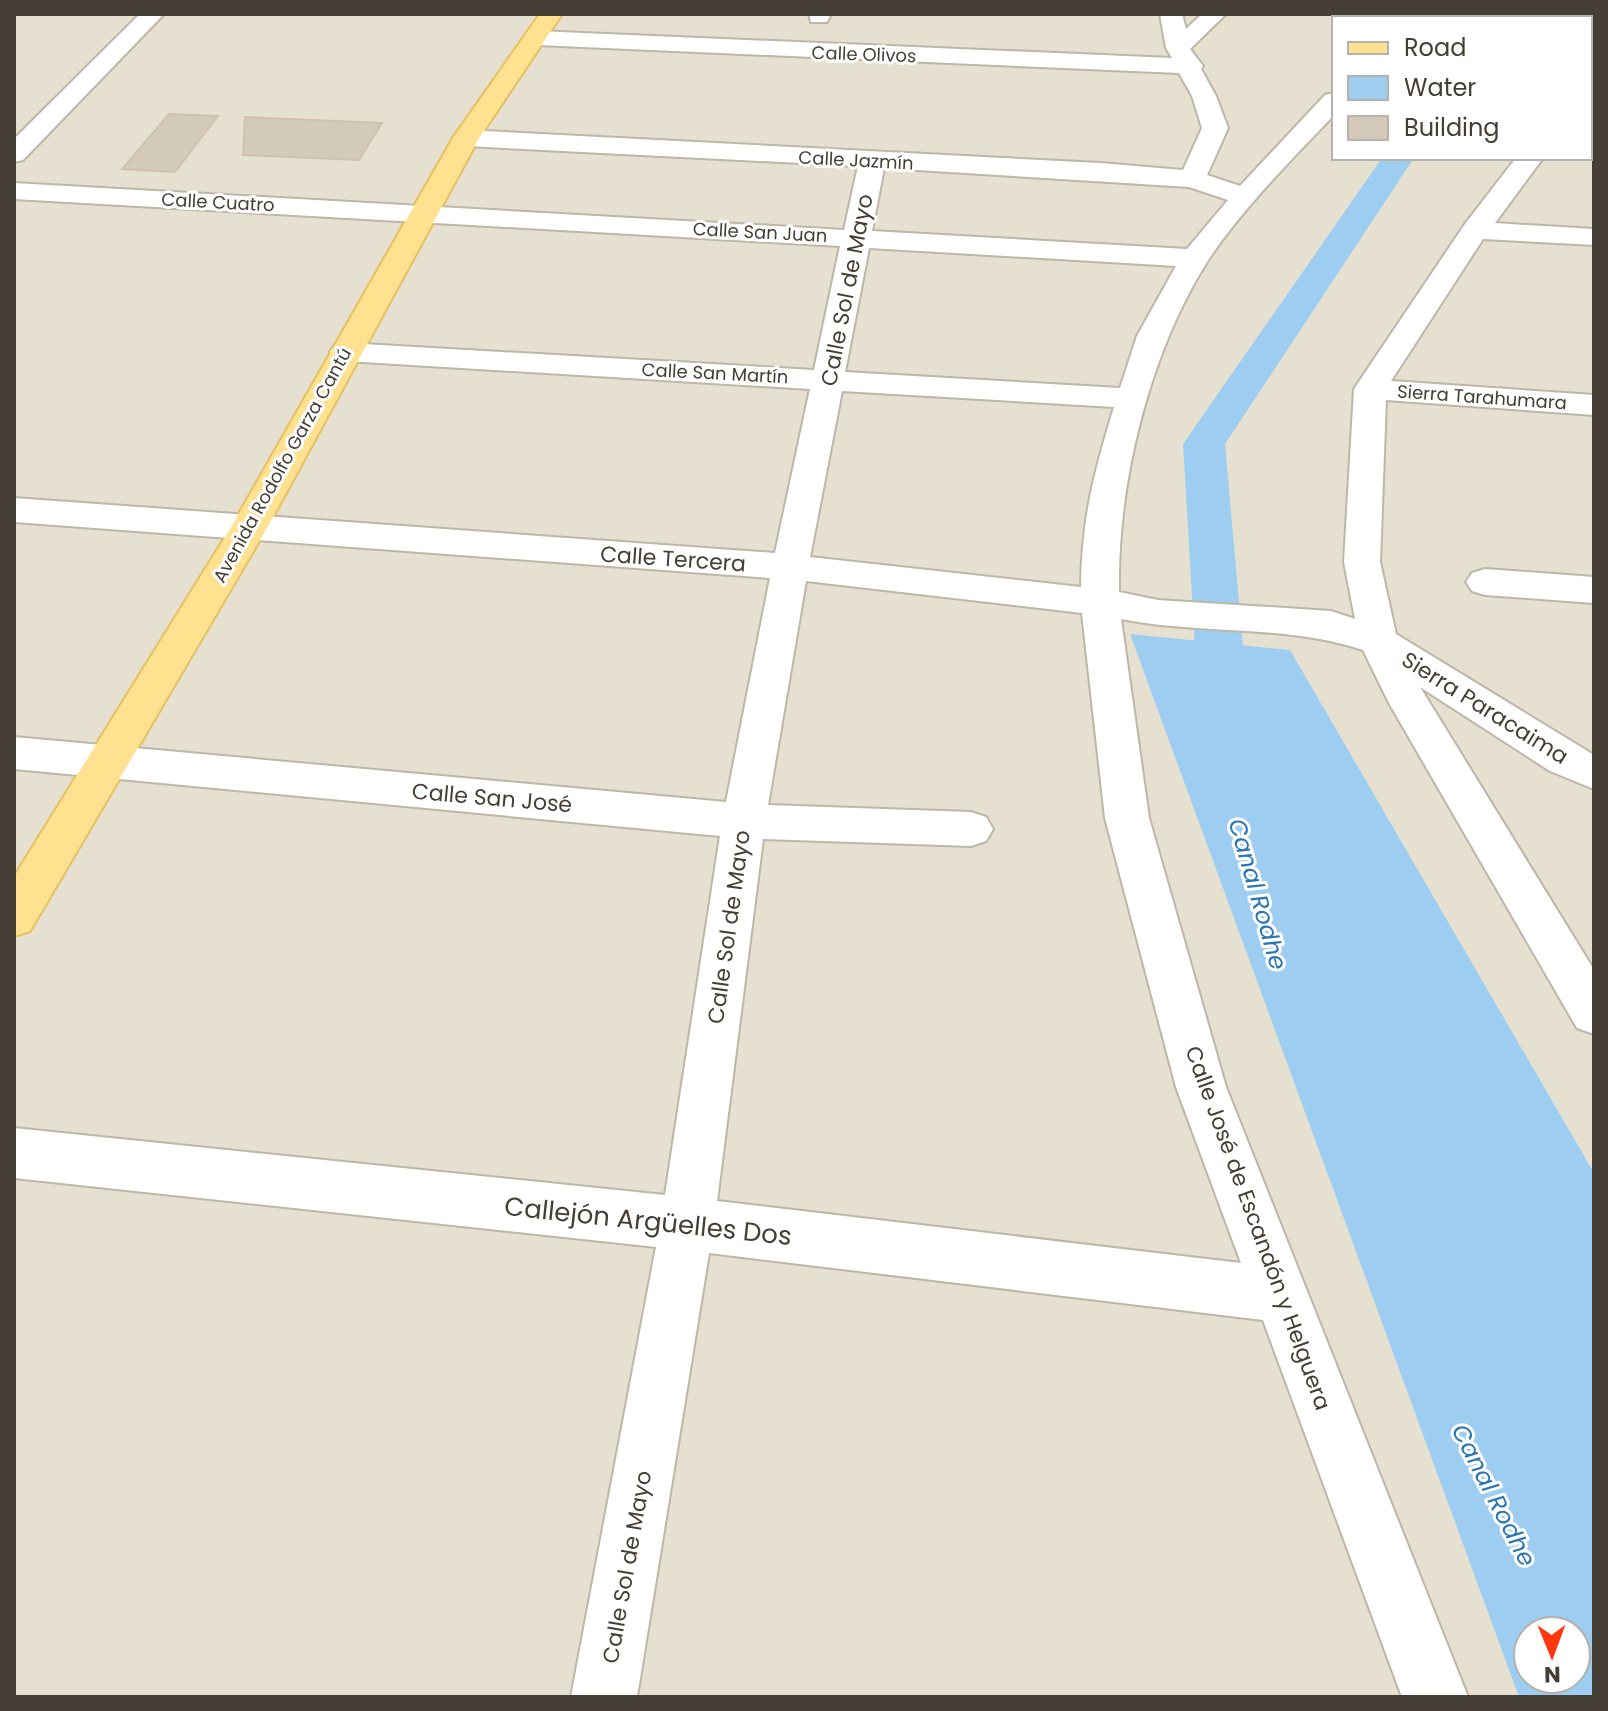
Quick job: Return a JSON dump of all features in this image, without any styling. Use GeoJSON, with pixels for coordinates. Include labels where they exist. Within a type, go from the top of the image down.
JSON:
{"type":"FeatureCollection","features":[{"type":"Feature","properties":{"kind":"main road","name":"Avenida Rodolfo Garza Cantú"},"geometry":{"type":"LineString","coordinates":[[14,917],[250,526],[421,213],[466,138],[544,26]]}},
{"type":"Feature","properties":{"kind":"street"},"geometry":{"type":"LineString","coordinates":[[14,154],[153,14]]}},
{"type":"Feature","properties":{"kind":"street"},"geometry":{"type":"LineString","coordinates":[[1171,14],[1184,57],[1215,128],[1192,179]]}},
{"type":"Feature","properties":{"kind":"street"},"geometry":{"type":"LineString","coordinates":[[1184,57],[1215,14]]}},
{"type":"Feature","properties":{"kind":"street","name":"Calle Olivos"},"geometry":{"type":"LineString","coordinates":[[544,26],[768,50],[1184,57]]}},
{"type":"Feature","properties":{"kind":"street","name":"Calle José de Escandón y Helguera"},"geometry":{"type":"LineString","coordinates":[[1332,102],[1244,196],[1195,258],[1152,336],[1108,482],[1100,543],[1100,602],[1127,818],[1201,1087],[1435,1697]]}},
{"type":"Feature","properties":{"kind":"street","name":"Calle Jazmín"},"geometry":{"type":"LineString","coordinates":[[466,138],[1100,171],[1192,179],[1244,196]]}},
{"type":"Feature","properties":{"kind":"street"},"geometry":{"type":"LineString","coordinates":[[1528,160],[1475,230],[1370,389],[1362,562],[1378,641],[1403,693],[1594,1013]]}},
{"type":"Feature","properties":{"kind":"street","name":"Calle Sol de Mayo"},"geometry":{"type":"LineString","coordinates":[[604,1697],[687,1224],[744,821],[790,567],[859,238],[872,161]]}},
{"type":"Feature","properties":{"kind":"street","name":"Calle Cuatro"},"geometry":{"type":"LineString","coordinates":[[14,191],[421,213]]}},
{"type":"Feature","properties":{"kind":"street","name":"Calle San Juan"},"geometry":{"type":"LineString","coordinates":[[421,213],[1195,258]]}},
{"type":"Feature","properties":{"kind":"street"},"geometry":{"type":"LineString","coordinates":[[1475,230],[1594,237]]}},
{"type":"Feature","properties":{"kind":"street","name":"Calle San Martín"},"geometry":{"type":"LineString","coordinates":[[346,352],[1132,398]]}},
{"type":"Feature","properties":{"kind":"street","name":"Sierra Tarahumara"},"geometry":{"type":"LineString","coordinates":[[1370,389],[1594,405]]}},
{"type":"Feature","properties":{"kind":"street","name":"Calle Tercera"},"geometry":{"type":"LineString","coordinates":[[14,510],[790,567],[1100,602],[1158,613],[1331,625]]}},
{"type":"Feature","properties":{"kind":"street"},"geometry":{"type":"LineString","coordinates":[[1485,582],[1594,590]]}},
{"type":"Feature","properties":{"kind":"street","name":"Sierra Paracaima"},"geometry":{"type":"LineString","coordinates":[[1331,625],[1378,641],[1565,760],[1594,773]]}},
{"type":"Feature","properties":{"kind":"street","name":"Calle San José"},"geometry":{"type":"LineString","coordinates":[[14,753],[744,821],[971,829]]}},
{"type":"Feature","properties":{"kind":"street","name":"Callejón Argüelles Dos"},"geometry":{"type":"LineString","coordinates":[[14,1153],[687,1224],[1282,1295]]}},
{"type":"Feature","properties":{"kind":"shaded area"},"geometry":{"type":"Polygon","coordinates":[[[14,14],[1594,14],[1594,1697],[14,1697],[14,14]]]}},
{"type":"Feature","properties":{"kind":"water"},"geometry":{"type":"Polygon","coordinates":[[[1130,634],[1290,650],[1594,1173],[1594,1697],[1519,1697],[1592,1695],[1592,1615],[1512,1615],[1512,1678],[1130,634]]]}},
{"type":"Feature","properties":{"kind":"building"},"geometry":{"type":"Polygon","coordinates":[[[169,114],[218,116],[175,172],[122,169],[169,114]]]}},
{"type":"Feature","properties":{"kind":"building"},"geometry":{"type":"Polygon","coordinates":[[[245,117],[382,123],[359,160],[243,155],[245,117]]]}},
{"type":"Feature","properties":{"kind":"waterway","name":"Canal Rodhe"},"geometry":{"type":"LineString","coordinates":[[1224,715],[1204,444],[1397,160]]}}]}
